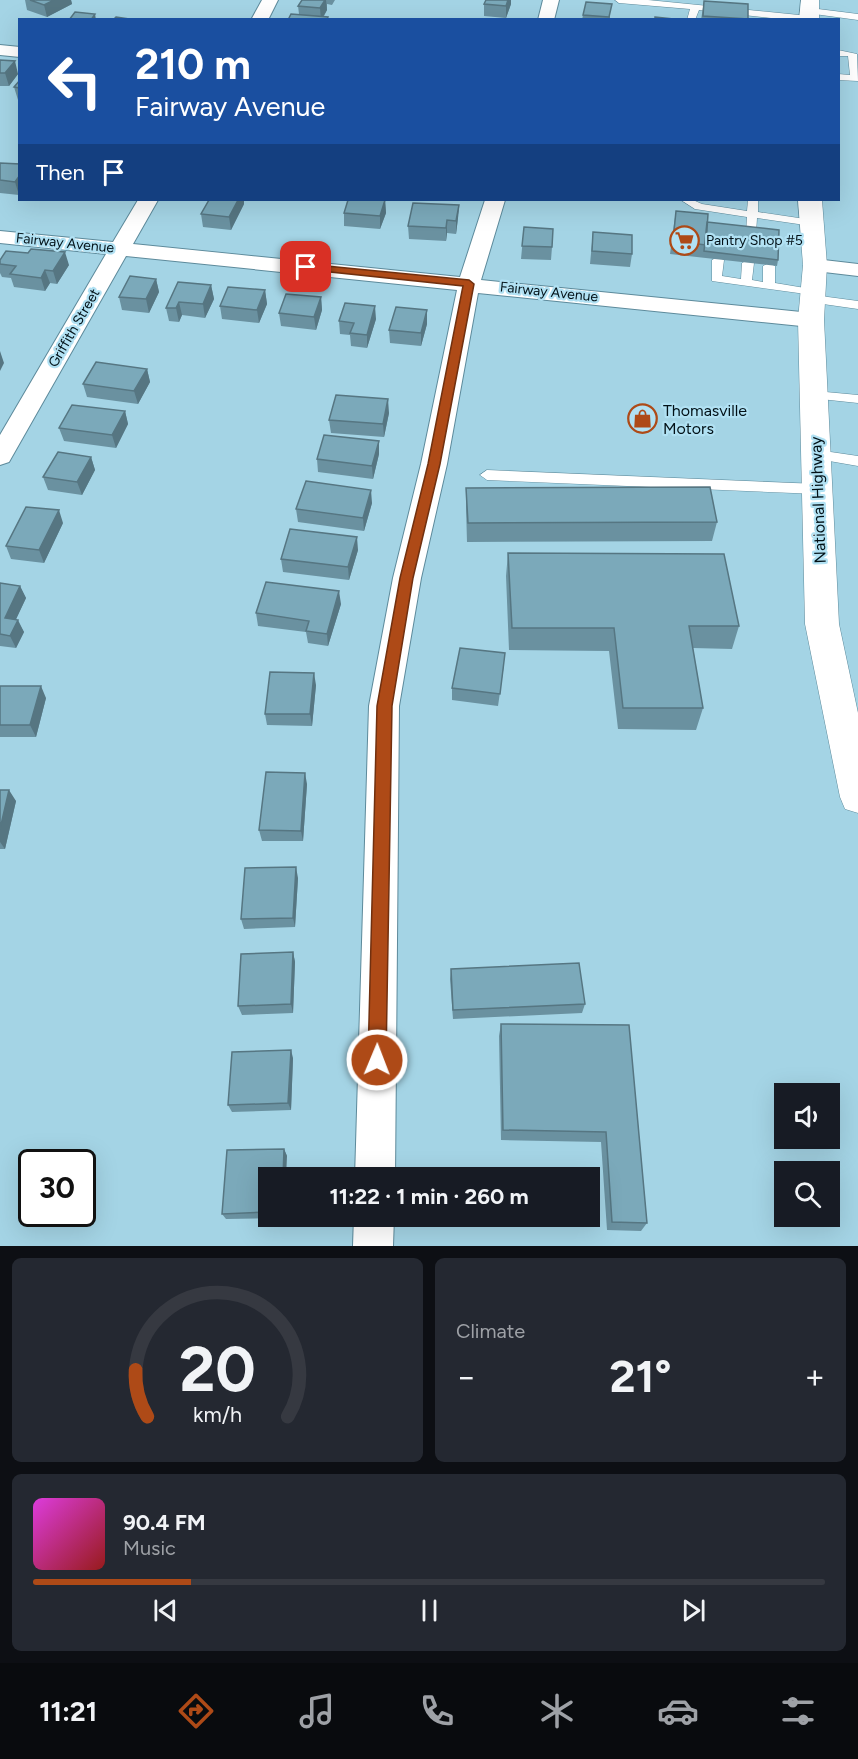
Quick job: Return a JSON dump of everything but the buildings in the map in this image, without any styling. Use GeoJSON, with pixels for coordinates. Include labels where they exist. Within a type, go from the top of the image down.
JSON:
{"type":"FeatureCollection","features":[{"type":"Feature","properties":{"kind":"main road","name":"National Highway"},"geometry":{"type":"LineString","coordinates":[[811,211],[822,624],[858,797]]}},
{"type":"Feature","properties":{"kind":"street"},"geometry":{"type":"LineString","coordinates":[[260,18],[270,0]]}},
{"type":"Feature","properties":{"kind":"street"},"geometry":{"type":"LineString","coordinates":[[546,18],[551,0]]}},
{"type":"Feature","properties":{"kind":"street"},"geometry":{"type":"LineString","coordinates":[[0,50],[18,52]]}},
{"type":"Feature","properties":{"kind":"street","name":"Griffith Street"},"geometry":{"type":"LineString","coordinates":[[0,456],[147,201]]}},
{"type":"Feature","properties":{"kind":"street"},"geometry":{"type":"LineString","coordinates":[[375,1167],[384,706],[407,578],[434,464],[469,284],[495,201]]}},
{"type":"Feature","properties":{"kind":"street","name":"Fairway Avenue"},"geometry":{"type":"LineString","coordinates":[[0,237],[469,284],[813,294],[858,270]]}},
{"type":"Feature","properties":{"kind":"street"},"geometry":{"type":"LineString","coordinates":[[373,1246],[374,1227]]}},
{"type":"Feature","properties":{"kind":"lane"},"geometry":{"type":"LineString","coordinates":[[619,0],[858,17]]}},
{"type":"Feature","properties":{"kind":"lane"},"geometry":{"type":"LineString","coordinates":[[691,18],[692,12],[697,7]]}},
{"type":"Feature","properties":{"kind":"lane"},"geometry":{"type":"LineString","coordinates":[[840,53],[852,54],[856,78],[840,77]]}},
{"type":"Feature","properties":{"kind":"lane"},"geometry":{"type":"LineString","coordinates":[[688,201],[722,215],[753,215],[771,222],[811,211]]}},
{"type":"Feature","properties":{"kind":"lane"},"geometry":{"type":"LineString","coordinates":[[751,234],[753,201]]}},
{"type":"Feature","properties":{"kind":"lane"},"geometry":{"type":"LineString","coordinates":[[718,260],[716,279],[813,294],[858,305]]}},
{"type":"Feature","properties":{"kind":"lane"},"geometry":{"type":"LineString","coordinates":[[746,283],[748,263]]}},
{"type":"Feature","properties":{"kind":"lane"},"geometry":{"type":"LineString","coordinates":[[769,266],[769,286]]}},
{"type":"Feature","properties":{"kind":"lane"},"geometry":{"type":"LineString","coordinates":[[815,395],[858,399]]}},
{"type":"Feature","properties":{"kind":"lane"},"geometry":{"type":"LineString","coordinates":[[817,455],[858,461]]}},
{"type":"Feature","properties":{"kind":"lane"},"geometry":{"type":"LineString","coordinates":[[487,475],[818,489]]}},
{"type":"Feature","properties":{"kind":"place","name":"Pantry Shop #5"},"geometry":{"type":"Point","coordinates":[685,240]}},
{"type":"Feature","properties":{"kind":"place","name":"Thomasville Motors"},"geometry":{"type":"Point","coordinates":[642,419]}},
{"type":"Feature","properties":{"kind":"route"},"geometry":{"type":"LineString","coordinates":[[306,267],[469,284],[434,464],[407,578],[384,706],[377,1060]]}}]}
